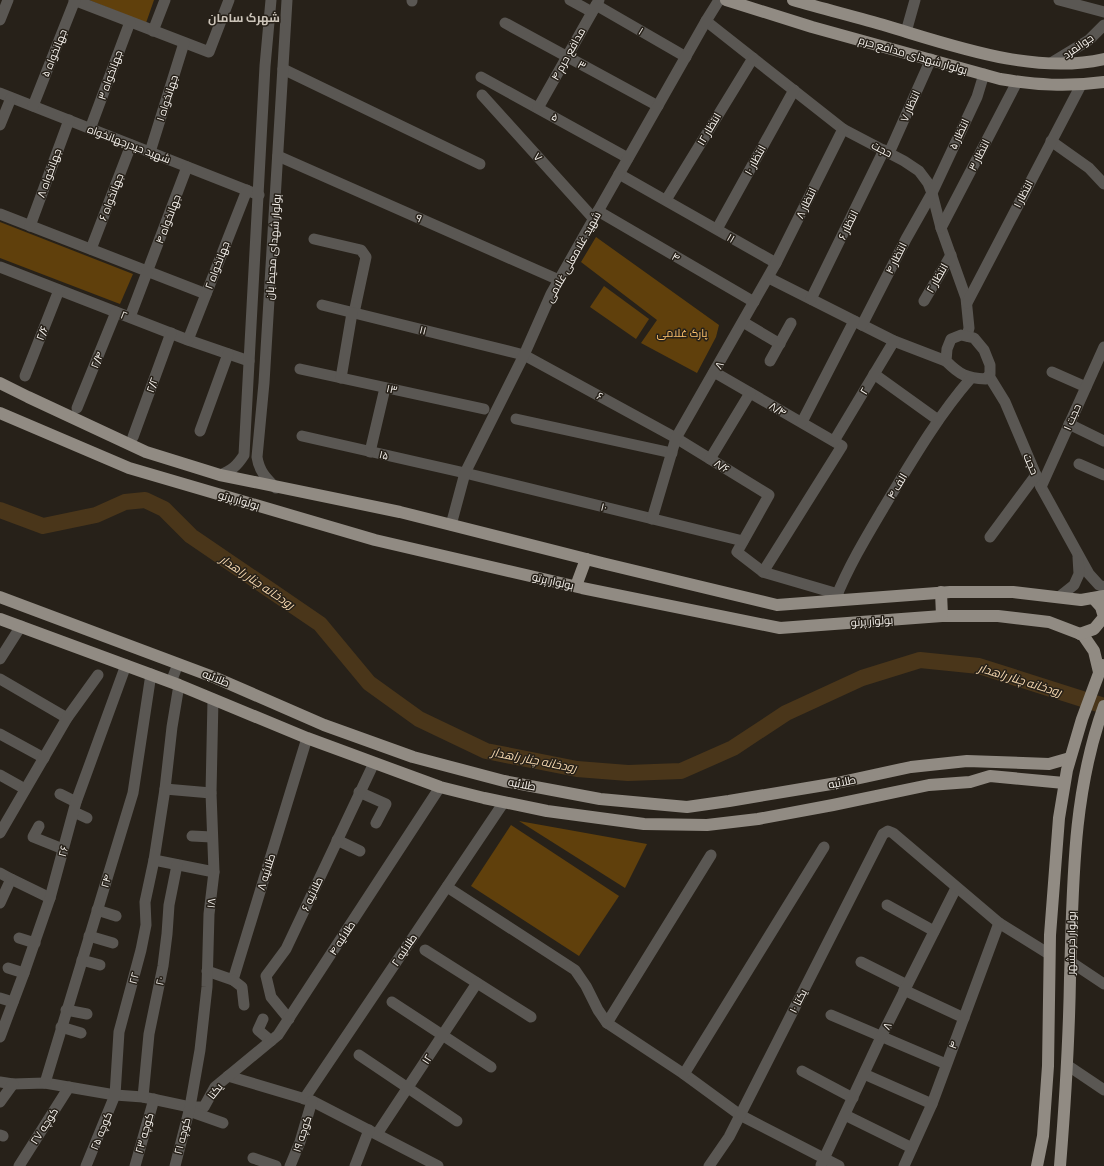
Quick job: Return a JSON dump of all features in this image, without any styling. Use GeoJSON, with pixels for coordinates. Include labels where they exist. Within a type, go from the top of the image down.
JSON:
{"type":"FeatureCollection","features":[{"type":"Feature","properties":{"kind":"main road","name":"بولوار شهدای مدافع حرم"},"geometry":{"type":"LineString","coordinates":[[726,0],[812,27],[1017,82],[1047,85],[1081,85],[1104,82]]}},
{"type":"Feature","properties":{"kind":"main road","name":"بولوار شهدای مدافع حرم"},"geometry":{"type":"LineString","coordinates":[[793,0],[943,43],[1005,58],[1043,64],[1104,59]]}},
{"type":"Feature","properties":{"kind":"main road"},"geometry":{"type":"LineString","coordinates":[[812,27],[818,7]]}},
{"type":"Feature","properties":{"kind":"main road","name":"بولوار پرتو"},"geometry":{"type":"LineString","coordinates":[[0,383],[28,398],[146,452],[220,475],[276,488],[400,512],[777,605],[836,597],[941,592],[1013,592],[1081,600],[1098,597]]}},
{"type":"Feature","properties":{"kind":"main road","name":"بولوار پرتو"},"geometry":{"type":"LineString","coordinates":[[0,414],[129,468],[376,540],[576,586],[780,628],[942,616],[998,616],[1049,622],[1083,635],[1094,651],[1099,672]]}},
{"type":"Feature","properties":{"kind":"main road"},"geometry":{"type":"LineString","coordinates":[[576,586],[586,559]]}},
{"type":"Feature","properties":{"kind":"main road"},"geometry":{"type":"LineString","coordinates":[[941,592],[942,616]]}},
{"type":"Feature","properties":{"kind":"main road","name":"طلائیه"},"geometry":{"type":"LineString","coordinates":[[0,597],[216,678],[324,725],[413,757],[504,781],[600,799],[687,807],[729,802],[918,767],[967,761],[1049,764],[1070,758]]}},
{"type":"Feature","properties":{"kind":"main road"},"geometry":{"type":"LineString","coordinates":[[1080,634],[1094,629],[1104,617],[1098,597]]}},
{"type":"Feature","properties":{"kind":"main road","name":"طلائیه"},"geometry":{"type":"LineString","coordinates":[[1,621],[21,626],[175,683],[307,738],[440,787],[547,811],[644,824],[707,825],[758,819],[826,807],[929,785],[970,782],[990,776],[1064,782]]}},
{"type":"Feature","properties":{"kind":"main road"},"geometry":{"type":"LineString","coordinates":[[1037,1166],[1043,1136],[1048,1066],[1050,935],[1064,782],[1082,719],[1104,659]]}},
{"type":"Feature","properties":{"kind":"main road","name":"بولوار خرمشهر"},"geometry":{"type":"LineString","coordinates":[[1060,1166],[1067,1065],[1073,876],[1079,807],[1098,723],[1104,706]]}},
{"type":"Feature","properties":{"kind":"main road"},"geometry":{"type":"LineString","coordinates":[[1061,1148],[1069,1166]]}},
{"type":"Feature","properties":{"kind":"street"},"geometry":{"type":"LineString","coordinates":[[0,20],[8,0]]}},
{"type":"Feature","properties":{"kind":"street"},"geometry":{"type":"LineString","coordinates":[[75,0],[208,52],[229,0]]}},
{"type":"Feature","properties":{"kind":"street","name":"جهانخواه ۵"},"geometry":{"type":"LineString","coordinates":[[33,106],[75,0]]}},
{"type":"Feature","properties":{"kind":"street"},"geometry":{"type":"LineString","coordinates":[[153,31],[165,0]]}},
{"type":"Feature","properties":{"kind":"street","name":"بولوار شهدای محیط بان"},"geometry":{"type":"LineString","coordinates":[[242,458],[244,455],[265,66],[271,0]]}},
{"type":"Feature","properties":{"kind":"street","name":"بولوار شهدای محیط بان"},"geometry":{"type":"LineString","coordinates":[[276,488],[264,477],[258,466],[257,460],[265,376],[287,0]]}},
{"type":"Feature","properties":{"kind":"street","name":"۱"},"geometry":{"type":"LineString","coordinates":[[570,0],[596,6],[686,57]]}},
{"type":"Feature","properties":{"kind":"street","name":"شهید غلامعلی غلامی"},"geometry":{"type":"LineString","coordinates":[[451,525],[465,473],[524,355],[551,294],[719,0]]}},
{"type":"Feature","properties":{"kind":"street"},"geometry":{"type":"LineString","coordinates":[[906,32],[915,0]]}},
{"type":"Feature","properties":{"kind":"street"},"geometry":{"type":"LineString","coordinates":[[1059,0],[1104,12]]}},
{"type":"Feature","properties":{"kind":"street","name":"مدافع حرم ۴"},"geometry":{"type":"LineString","coordinates":[[538,108],[596,6]]}},
{"type":"Feature","properties":{"kind":"street","name":"حجت"},"geometry":{"type":"LineString","coordinates":[[706,21],[843,129],[920,171],[928,183],[932,193],[941,228],[966,298],[969,328],[967,336]]}},
{"type":"Feature","properties":{"kind":"street","name":"جهانخواه ۳"},"geometry":{"type":"LineString","coordinates":[[90,129],[130,22]]}},
{"type":"Feature","properties":{"kind":"street","name":"۳"},"geometry":{"type":"LineString","coordinates":[[505,23],[658,106]]}},
{"type":"Feature","properties":{"kind":"street","name":"جوانمرد"},"geometry":{"type":"LineString","coordinates":[[1051,63],[1089,40],[1104,25]]}},
{"type":"Feature","properties":{"kind":"street","name":"جهانخواه ۱"},"geometry":{"type":"LineString","coordinates":[[150,152],[184,43]]}},
{"type":"Feature","properties":{"kind":"street","name":"انتظار ۱۲"},"geometry":{"type":"LineString","coordinates":[[666,200],[753,58]]}},
{"type":"Feature","properties":{"kind":"street","name":"انتظار ۷"},"geometry":{"type":"LineString","coordinates":[[886,152],[931,60]]}},
{"type":"Feature","properties":{"kind":"street"},"geometry":{"type":"LineString","coordinates":[[265,66],[283,68],[480,164]]}},
{"type":"Feature","properties":{"kind":"street","name":"انتظار ۵"},"geometry":{"type":"LineString","coordinates":[[932,193],[976,97],[984,74]]}},
{"type":"Feature","properties":{"kind":"street","name":"۵"},"geometry":{"type":"LineString","coordinates":[[481,77],[628,158]]}},
{"type":"Feature","properties":{"kind":"street","name":"انتظار ۳"},"geometry":{"type":"LineString","coordinates":[[941,228],[1017,82]]}},
{"type":"Feature","properties":{"kind":"street","name":"انتظار ۱"},"geometry":{"type":"LineString","coordinates":[[967,303],[1081,85]]}},
{"type":"Feature","properties":{"kind":"street","name":"انتظار ۱۰"},"geometry":{"type":"LineString","coordinates":[[717,229],[794,90]]}},
{"type":"Feature","properties":{"kind":"street"},"geometry":{"type":"LineString","coordinates":[[0,125],[5,95]]}},
{"type":"Feature","properties":{"kind":"street","name":"شهید حیدرجهانخواه"},"geometry":{"type":"LineString","coordinates":[[5,95],[259,195]]}},
{"type":"Feature","properties":{"kind":"street","name":"۷"},"geometry":{"type":"LineString","coordinates":[[482,95],[596,215]]}},
{"type":"Feature","properties":{"kind":"street","name":"جهانخواه ۸"},"geometry":{"type":"LineString","coordinates":[[30,226],[69,120]]}},
{"type":"Feature","properties":{"kind":"street","name":"انتظار ۸"},"geometry":{"type":"LineString","coordinates":[[768,278],[843,129]]}},
{"type":"Feature","properties":{"kind":"street"},"geometry":{"type":"LineString","coordinates":[[1051,141],[1089,168],[1104,184]]}},
{"type":"Feature","properties":{"kind":"street","name":"جهانخواه ۶"},"geometry":{"type":"LineString","coordinates":[[91,249],[131,145]]}},
{"type":"Feature","properties":{"kind":"street","name":"انتظار ۶"},"geometry":{"type":"LineString","coordinates":[[811,299],[886,152]]}},
{"type":"Feature","properties":{"kind":"street","name":"۹"},"geometry":{"type":"LineString","coordinates":[[278,156],[559,280]]}},
{"type":"Feature","properties":{"kind":"street","name":"جهانخواه ۴"},"geometry":{"type":"LineString","coordinates":[[130,317],[188,167]]}},
{"type":"Feature","properties":{"kind":"street"},"geometry":{"type":"LineString","coordinates":[[619,174],[666,200]]}},
{"type":"Feature","properties":{"kind":"street","name":"جهانخواه ۲"},"geometry":{"type":"LineString","coordinates":[[188,340],[247,190]]}},
{"type":"Feature","properties":{"kind":"street","name":"انتظار ۴"},"geometry":{"type":"LineString","coordinates":[[858,323],[932,193]]}},
{"type":"Feature","properties":{"kind":"street","name":"۱۱"},"geometry":{"type":"LineString","coordinates":[[666,200],[776,263]]}},
{"type":"Feature","properties":{"kind":"street"},"geometry":{"type":"LineString","coordinates":[[0,214],[206,294]]}},
{"type":"Feature","properties":{"kind":"street","name":"۴"},"geometry":{"type":"LineString","coordinates":[[596,215],[754,302]]}},
{"type":"Feature","properties":{"kind":"street"},"geometry":{"type":"LineString","coordinates":[[314,239],[361,250],[366,257],[353,313],[341,378]]}},
{"type":"Feature","properties":{"kind":"street","name":"انتظار ۲"},"geometry":{"type":"LineString","coordinates":[[924,301],[951,255]]}},
{"type":"Feature","properties":{"kind":"street","name":"۲"},"geometry":{"type":"LineString","coordinates":[[0,267],[188,340],[249,361]]}},
{"type":"Feature","properties":{"kind":"street"},"geometry":{"type":"LineString","coordinates":[[768,278],[894,341],[946,361],[956,371],[971,378],[986,379],[990,374],[990,365],[984,350],[974,338],[961,335],[951,339],[947,349],[946,361]]}},
{"type":"Feature","properties":{"kind":"street","name":"۸"},"geometry":{"type":"LineString","coordinates":[[652,519],[676,438],[768,278]]}},
{"type":"Feature","properties":{"kind":"street","name":"۲/۶"},"geometry":{"type":"LineString","coordinates":[[25,376],[58,290]]}},
{"type":"Feature","properties":{"kind":"street","name":"۱۱"},"geometry":{"type":"LineString","coordinates":[[322,305],[524,355]]}},
{"type":"Feature","properties":{"kind":"street","name":"۲/۴"},"geometry":{"type":"LineString","coordinates":[[77,408],[116,312]]}},
{"type":"Feature","properties":{"kind":"street"},"geometry":{"type":"LineString","coordinates":[[743,322],[780,344]]}},
{"type":"Feature","properties":{"kind":"street"},"geometry":{"type":"LineString","coordinates":[[770,361],[791,323]]}},
{"type":"Feature","properties":{"kind":"street"},"geometry":{"type":"LineString","coordinates":[[802,422],[858,323]]}},
{"type":"Feature","properties":{"kind":"street","name":"۲/۲"},"geometry":{"type":"LineString","coordinates":[[133,437],[171,333]]}},
{"type":"Feature","properties":{"kind":"street","name":"۲"},"geometry":{"type":"LineString","coordinates":[[763,572],[838,443],[874,374],[894,341]]}},
{"type":"Feature","properties":{"kind":"street","name":"حجت ۱"},"geometry":{"type":"LineString","coordinates":[[1041,487],[1104,347]]}},
{"type":"Feature","properties":{"kind":"street"},"geometry":{"type":"LineString","coordinates":[[200,432],[228,354]]}},
{"type":"Feature","properties":{"kind":"street","name":"۶"},"geometry":{"type":"LineString","coordinates":[[524,355],[676,438]]}},
{"type":"Feature","properties":{"kind":"street","name":"۱۳"},"geometry":{"type":"LineString","coordinates":[[300,369],[484,409]]}},
{"type":"Feature","properties":{"kind":"street","name":"۸/۴"},"geometry":{"type":"LineString","coordinates":[[714,372],[838,443]]}},
{"type":"Feature","properties":{"kind":"street"},"geometry":{"type":"LineString","coordinates":[[1052,372],[1086,386]]}},
{"type":"Feature","properties":{"kind":"street"},"geometry":{"type":"LineString","coordinates":[[874,374],[938,420]]}},
{"type":"Feature","properties":{"kind":"street","name":"حجت"},"geometry":{"type":"LineString","coordinates":[[988,376],[1005,402],[1041,487],[1089,574],[1104,588]]}},
{"type":"Feature","properties":{"kind":"street","name":"۴ الف"},"geometry":{"type":"LineString","coordinates":[[836,597],[852,561],[923,442],[951,402],[971,378]]}},
{"type":"Feature","properties":{"kind":"street"},"geometry":{"type":"LineString","coordinates":[[370,452],[385,388]]}},
{"type":"Feature","properties":{"kind":"street"},"geometry":{"type":"LineString","coordinates":[[710,459],[750,393]]}},
{"type":"Feature","properties":{"kind":"street"},"geometry":{"type":"LineString","coordinates":[[516,419],[672,453]]}},
{"type":"Feature","properties":{"kind":"street"},"geometry":{"type":"LineString","coordinates":[[1069,424],[1104,441]]}},
{"type":"Feature","properties":{"kind":"street","name":"۱۵"},"geometry":{"type":"LineString","coordinates":[[302,436],[465,473]]}},
{"type":"Feature","properties":{"kind":"street","name":"۸/۶"},"geometry":{"type":"LineString","coordinates":[[676,438],[769,495],[743,541]]}},
{"type":"Feature","properties":{"kind":"street"},"geometry":{"type":"LineString","coordinates":[[220,475],[232,470],[239,464],[242,458],[246,464],[252,464],[257,460]]}},
{"type":"Feature","properties":{"kind":"street"},"geometry":{"type":"LineString","coordinates":[[1079,464],[1104,475]]}},
{"type":"Feature","properties":{"kind":"street","name":"۱۰"},"geometry":{"type":"LineString","coordinates":[[465,473],[743,541]]}},
{"type":"Feature","properties":{"kind":"street"},"geometry":{"type":"LineString","coordinates":[[990,537],[1036,475]]}},
{"type":"Feature","properties":{"kind":"street"},"geometry":{"type":"LineString","coordinates":[[743,541],[737,552],[763,572],[836,597]]}},
{"type":"Feature","properties":{"kind":"street"},"geometry":{"type":"LineString","coordinates":[[1059,597],[1074,584],[1079,574],[1077,550]]}},
{"type":"Feature","properties":{"kind":"street"},"geometry":{"type":"LineString","coordinates":[[0,659],[21,626]]}},
{"type":"Feature","properties":{"kind":"street","name":"۲۲"},"geometry":{"type":"LineString","coordinates":[[115,1095],[119,1032],[143,944],[146,925],[145,902],[154,860],[165,789],[178,664]]}},
{"type":"Feature","properties":{"kind":"street","name":"۲۶"},"geometry":{"type":"LineString","coordinates":[[1,1031],[24,973],[50,898],[75,807],[126,665]]}},
{"type":"Feature","properties":{"kind":"street"},"geometry":{"type":"LineString","coordinates":[[0,833],[67,718],[98,674]]}},
{"type":"Feature","properties":{"kind":"street","name":"۲۴"},"geometry":{"type":"LineString","coordinates":[[45,1083],[133,793],[151,674]]}},
{"type":"Feature","properties":{"kind":"street"},"geometry":{"type":"LineString","coordinates":[[0,679],[67,718]]}},
{"type":"Feature","properties":{"kind":"street","name":"۱۸"},"geometry":{"type":"LineString","coordinates":[[189,1109],[200,1050],[207,971],[209,914],[214,872],[211,793],[213,699]]}},
{"type":"Feature","properties":{"kind":"street"},"geometry":{"type":"LineString","coordinates":[[0,734],[44,758]]}},
{"type":"Feature","properties":{"kind":"street","name":"طلائیه ۸"},"geometry":{"type":"LineString","coordinates":[[233,980],[307,738]]}},
{"type":"Feature","properties":{"kind":"street","name":"طلائیه ۶"},"geometry":{"type":"LineString","coordinates":[[289,1019],[271,997],[266,976],[286,949],[374,763]]}},
{"type":"Feature","properties":{"kind":"street"},"geometry":{"type":"LineString","coordinates":[[0,775],[25,789]]}},
{"type":"Feature","properties":{"kind":"street","name":"طلائیه ۴"},"geometry":{"type":"LineString","coordinates":[[228,1076],[278,1035],[440,787]]}},
{"type":"Feature","properties":{"kind":"street"},"geometry":{"type":"LineString","coordinates":[[165,789],[211,793]]}},
{"type":"Feature","properties":{"kind":"street"},"geometry":{"type":"LineString","coordinates":[[359,792],[386,804],[376,823]]}},
{"type":"Feature","properties":{"kind":"street"},"geometry":{"type":"LineString","coordinates":[[60,794],[87,818]]}},
{"type":"Feature","properties":{"kind":"street","name":"طلائیه ۲"},"geometry":{"type":"LineString","coordinates":[[308,1100],[504,802]]}},
{"type":"Feature","properties":{"kind":"street"},"geometry":{"type":"LineString","coordinates":[[39,826],[33,837],[63,849]]}},
{"type":"Feature","properties":{"kind":"street","name":"۱۰ یکتا"},"geometry":{"type":"LineString","coordinates":[[709,1166],[729,1137],[883,834],[888,831],[893,833],[956,888]]}},
{"type":"Feature","properties":{"kind":"street"},"geometry":{"type":"LineString","coordinates":[[192,836],[212,837]]}},
{"type":"Feature","properties":{"kind":"street"},"geometry":{"type":"LineString","coordinates":[[337,840],[360,851]]}},
{"type":"Feature","properties":{"kind":"street"},"geometry":{"type":"LineString","coordinates":[[684,1074],[824,848]]}},
{"type":"Feature","properties":{"kind":"street"},"geometry":{"type":"LineString","coordinates":[[607,1023],[710,855]]}},
{"type":"Feature","properties":{"kind":"street"},"geometry":{"type":"LineString","coordinates":[[154,860],[214,872]]}},
{"type":"Feature","properties":{"kind":"street","name":"۲۰"},"geometry":{"type":"LineString","coordinates":[[148,1098],[149,1034],[163,966],[169,905],[177,865]]}},
{"type":"Feature","properties":{"kind":"street"},"geometry":{"type":"LineString","coordinates":[[0,873],[11,880],[50,898]]}},
{"type":"Feature","properties":{"kind":"street"},"geometry":{"type":"LineString","coordinates":[[0,904],[11,880]]}},
{"type":"Feature","properties":{"kind":"street"},"geometry":{"type":"LineString","coordinates":[[447,887],[574,970],[586,986],[598,1010],[607,1023],[684,1074],[740,1115],[823,1163],[839,1166]]}},
{"type":"Feature","properties":{"kind":"street"},"geometry":{"type":"LineString","coordinates":[[956,888],[999,923],[1049,954]]}},
{"type":"Feature","properties":{"kind":"street","name":"۸"},"geometry":{"type":"LineString","coordinates":[[823,1163],[881,1037],[956,888]]}},
{"type":"Feature","properties":{"kind":"street"},"geometry":{"type":"LineString","coordinates":[[887,905],[934,931]]}},
{"type":"Feature","properties":{"kind":"street"},"geometry":{"type":"LineString","coordinates":[[97,910],[116,916]]}},
{"type":"Feature","properties":{"kind":"street","name":"۴"},"geometry":{"type":"LineString","coordinates":[[904,1166],[932,1104],[999,923]]}},
{"type":"Feature","properties":{"kind":"street"},"geometry":{"type":"LineString","coordinates":[[89,936],[113,943]]}},
{"type":"Feature","properties":{"kind":"street"},"geometry":{"type":"LineString","coordinates":[[19,938],[34,943]]}},
{"type":"Feature","properties":{"kind":"street"},"geometry":{"type":"LineString","coordinates":[[425,950],[531,1016]]}},
{"type":"Feature","properties":{"kind":"street"},"geometry":{"type":"LineString","coordinates":[[82,960],[100,965]]}},
{"type":"Feature","properties":{"kind":"street"},"geometry":{"type":"LineString","coordinates":[[861,962],[906,988],[964,1018]]}},
{"type":"Feature","properties":{"kind":"street"},"geometry":{"type":"LineString","coordinates":[[1071,962],[1104,984]]}},
{"type":"Feature","properties":{"kind":"street"},"geometry":{"type":"LineString","coordinates":[[8,968],[24,973]]}},
{"type":"Feature","properties":{"kind":"street"},"geometry":{"type":"LineString","coordinates":[[207,971],[233,980],[242,987],[244,1005]]}},
{"type":"Feature","properties":{"kind":"street","name":"۱۲"},"geometry":{"type":"LineString","coordinates":[[355,1166],[373,1132],[408,1088],[477,983]]}},
{"type":"Feature","properties":{"kind":"street"},"geometry":{"type":"LineString","coordinates":[[0,998],[13,1002]]}},
{"type":"Feature","properties":{"kind":"street"},"geometry":{"type":"LineString","coordinates":[[392,1002],[491,1068]]}},
{"type":"Feature","properties":{"kind":"street"},"geometry":{"type":"LineString","coordinates":[[66,1010],[87,1014]]}},
{"type":"Feature","properties":{"kind":"street"},"geometry":{"type":"LineString","coordinates":[[831,1015],[946,1064]]}},
{"type":"Feature","properties":{"kind":"street"},"geometry":{"type":"LineString","coordinates":[[263,1019],[258,1030],[271,1041]]}},
{"type":"Feature","properties":{"kind":"street"},"geometry":{"type":"LineString","coordinates":[[61,1027],[81,1033]]}},
{"type":"Feature","properties":{"kind":"street"},"geometry":{"type":"LineString","coordinates":[[359,1055],[457,1121]]}},
{"type":"Feature","properties":{"kind":"street"},"geometry":{"type":"LineString","coordinates":[[1067,1065],[1104,1090]]}},
{"type":"Feature","properties":{"kind":"street"},"geometry":{"type":"LineString","coordinates":[[802,1071],[853,1098]]}},
{"type":"Feature","properties":{"kind":"street"},"geometry":{"type":"LineString","coordinates":[[864,1074],[932,1104]]}},
{"type":"Feature","properties":{"kind":"street","name":"یکتا"},"geometry":{"type":"LineString","coordinates":[[0,1082],[13,1084],[45,1083],[115,1095],[148,1098],[189,1109],[204,1107],[215,1087],[228,1076],[308,1100],[373,1132],[434,1165]]}},
{"type":"Feature","properties":{"kind":"street"},"geometry":{"type":"LineString","coordinates":[[0,1102],[13,1084]]}},
{"type":"Feature","properties":{"kind":"street","name":"کوچه ۲۷"},"geometry":{"type":"LineString","coordinates":[[19,1166],[69,1087]]}},
{"type":"Feature","properties":{"kind":"street","name":"کوچه ۲۵"},"geometry":{"type":"LineString","coordinates":[[86,1166],[115,1095]]}},
{"type":"Feature","properties":{"kind":"street","name":"کوچه ۲۳"},"geometry":{"type":"LineString","coordinates":[[135,1166],[148,1098]]}},
{"type":"Feature","properties":{"kind":"street","name":"کوچه ۱۹"},"geometry":{"type":"LineString","coordinates":[[290,1166],[300,1142],[308,1100]]}},
{"type":"Feature","properties":{"kind":"street"},"geometry":{"type":"LineString","coordinates":[[189,1109],[223,1123]]}},
{"type":"Feature","properties":{"kind":"street","name":"کوچه ۲۱"},"geometry":{"type":"LineString","coordinates":[[175,1166],[189,1109]]}},
{"type":"Feature","properties":{"kind":"street"},"geometry":{"type":"LineString","coordinates":[[845,1115],[912,1148]]}},
{"type":"Feature","properties":{"kind":"street"},"geometry":{"type":"LineString","coordinates":[[252,1158],[276,1166]]}},
{"type":"Feature","properties":{"kind":"green space"},"geometry":{"type":"Polygon","coordinates":[[[89,0],[154,0],[146,23],[89,0]]]}},
{"type":"Feature","properties":{"kind":"green space"},"geometry":{"type":"Polygon","coordinates":[[[0,222],[133,274],[120,304],[0,258],[0,222]]]}},
{"type":"Feature","properties":{"kind":"green space","name":"پارک غلامی"},"geometry":{"type":"Polygon","coordinates":[[[596,237],[719,325],[716,337],[697,373],[641,343],[657,320],[581,262],[596,237]]]}},
{"type":"Feature","properties":{"kind":"green space"},"geometry":{"type":"Polygon","coordinates":[[[604,286],[649,319],[636,339],[590,307],[604,286]]]}},
{"type":"Feature","properties":{"kind":"green space"},"geometry":{"type":"Polygon","coordinates":[[[519,821],[647,844],[625,888],[519,821]]]}},
{"type":"Feature","properties":{"kind":"green space"},"geometry":{"type":"Polygon","coordinates":[[[511,825],[619,896],[579,956],[471,886],[511,825]]]}},
{"type":"Feature","properties":{"kind":"waterway","name":"رودخانه چنار راهدار"},"geometry":{"type":"LineString","coordinates":[[0,510],[43,526],[96,515],[125,502],[145,500],[164,509],[191,536],[320,624],[369,683],[419,719],[486,751],[577,769],[628,773],[681,771],[733,748],[786,713],[862,678],[920,660],[979,666],[1104,706]]}},
{"type":"Feature","properties":{"kind":"district","name":"شهرک سامان"},"geometry":{"type":"Point","coordinates":[244,18]}}]}
